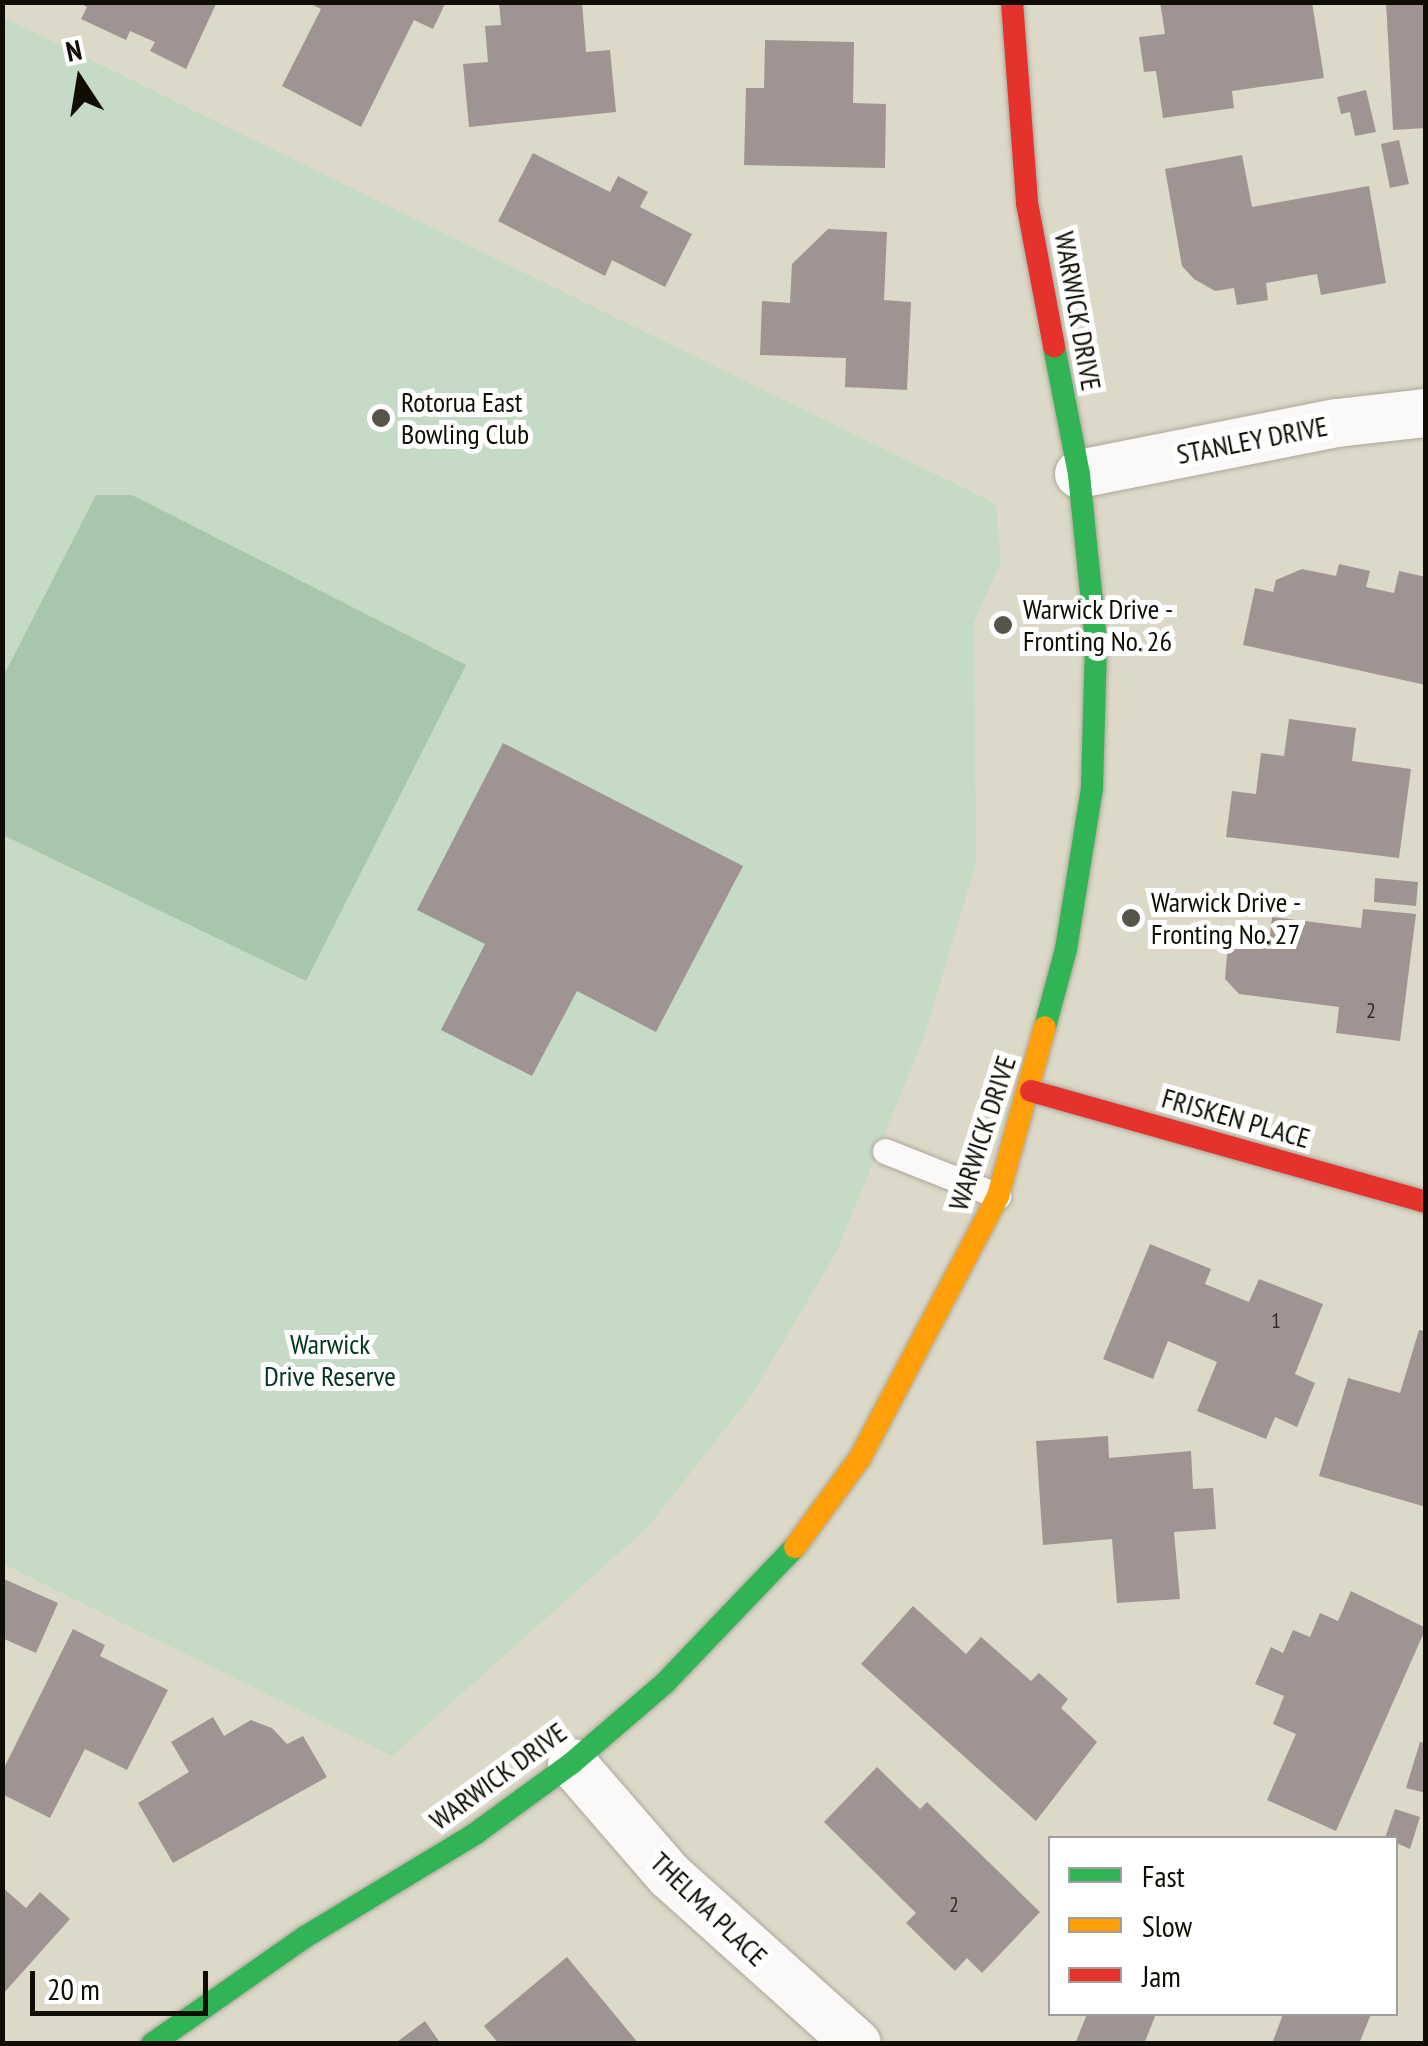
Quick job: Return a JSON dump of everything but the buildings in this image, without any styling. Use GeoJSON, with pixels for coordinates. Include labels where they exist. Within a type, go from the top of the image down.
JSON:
{"type":"FeatureCollection","features":[{"type":"Feature","properties":{"kind":"street","name":"WARWICK DRIVE"},"geometry":{"type":"LineString","coordinates":[[152,2044],[572,1763],[665,1683],[797,1545],[860,1458],[998,1196],[1031,1091],[1066,949],[1092,788],[1094,584],[1079,474],[1028,203],[1012,2]]}},
{"type":"Feature","properties":{"kind":"street","name":"STANLEY DRIVE"},"geometry":{"type":"LineString","coordinates":[[1079,474],[1337,423],[1426,413]]}},
{"type":"Feature","properties":{"kind":"street","name":"FRISKEN PLACE"},"geometry":{"type":"LineString","coordinates":[[1031,1091],[1426,1202]]}},
{"type":"Feature","properties":{"kind":"street","name":"THELMA PLACE"},"geometry":{"type":"LineString","coordinates":[[572,1763],[670,1876],[857,2044]]}},
{"type":"Feature","properties":{"kind":"lane"},"geometry":{"type":"LineString","coordinates":[[885,1151],[998,1196]]}},
{"type":"Feature","properties":{"kind":"green space","name":"Warwick Drive Reserve"},"geometry":{"type":"Polygon","coordinates":[[[3,17],[996,504],[1001,562],[974,622],[976,863],[924,1037],[837,1251],[753,1393],[649,1526],[392,1756],[3,1564],[3,17]]]}},
{"type":"Feature","properties":{"kind":"green space"},"geometry":{"type":"Polygon","coordinates":[[[96,495],[132,495],[466,665],[306,981],[3,835],[3,677],[96,495]]]}},
{"type":"Feature","properties":{"kind":"traffic: fast"},"geometry":{"type":"LineString","coordinates":[[1045,1027],[1066,949],[1092,788],[1096,642],[1079,474],[1054,346]]}},
{"type":"Feature","properties":{"kind":"traffic: fast"},"geometry":{"type":"LineString","coordinates":[[152,2044],[305,1937],[475,1834],[572,1763],[665,1683],[795,1547]]}},
{"type":"Feature","properties":{"kind":"traffic: slow"},"geometry":{"type":"LineString","coordinates":[[795,1547],[860,1458],[998,1196],[1045,1027]]}},
{"type":"Feature","properties":{"kind":"traffic: jam"},"geometry":{"type":"LineString","coordinates":[[1012,2],[1027,203],[1054,346]]}},
{"type":"Feature","properties":{"kind":"traffic: jam"},"geometry":{"type":"LineString","coordinates":[[1031,1091],[1426,1202]]}},
{"type":"Feature","properties":{"kind":"place","name":"Rotorua East Bowling Club"},"geometry":{"type":"Point","coordinates":[381,418]}},
{"type":"Feature","properties":{"kind":"place","name":"Warwick Drive - Fronting No. 26"},"geometry":{"type":"Point","coordinates":[1003,625]}},
{"type":"Feature","properties":{"kind":"place","name":"Warwick Drive - Fronting No. 27"},"geometry":{"type":"Point","coordinates":[1131,918]}}]}
